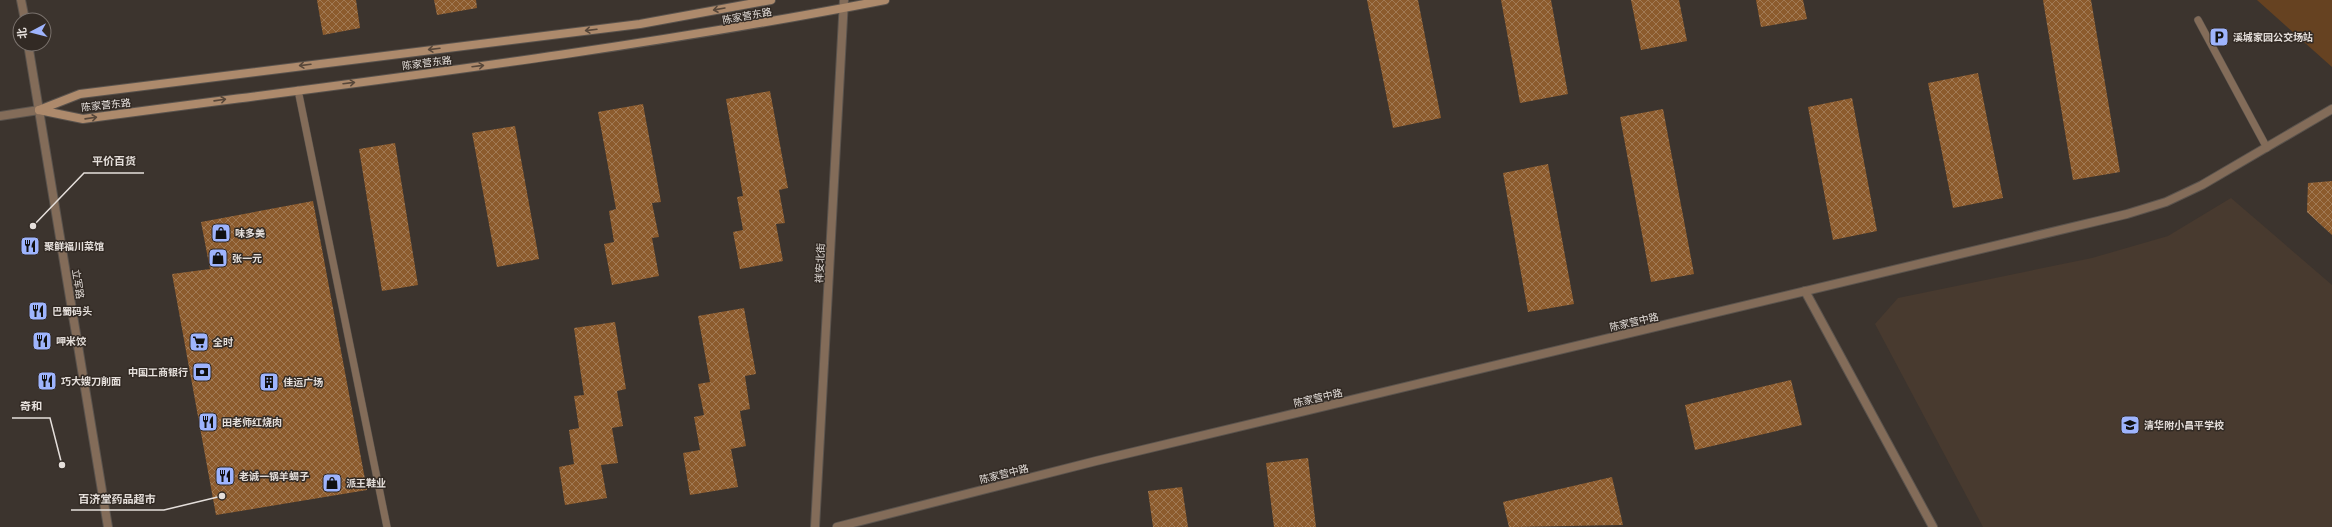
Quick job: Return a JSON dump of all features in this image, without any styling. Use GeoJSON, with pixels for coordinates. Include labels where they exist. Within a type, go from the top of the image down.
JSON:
{"type":"FeatureCollection","features":[{"type":"Feature","properties":{"kind":"street"},"geometry":{"type":"LineString","coordinates":[[21,0],[23,12]]}},
{"type":"Feature","properties":{"kind":"street","name":"陈家营东路"},"geometry":{"type":"LineString","coordinates":[[39,110],[80,94],[640,24],[771,0]]}},
{"type":"Feature","properties":{"kind":"street","name":"陈家营东路"},"geometry":{"type":"LineString","coordinates":[[39,110],[83,119],[630,45],[758,25],[843,4],[886,0]]}},
{"type":"Feature","properties":{"kind":"street","name":"祥安北街"},"geometry":{"type":"LineString","coordinates":[[815,527],[843,4]]}},
{"type":"Feature","properties":{"kind":"street","name":"立军路"},"geometry":{"type":"LineString","coordinates":[[29,52],[108,527]]}},
{"type":"Feature","properties":{"kind":"street","name":"陈家营中路"},"geometry":{"type":"LineString","coordinates":[[837,527],[1096,461],[2127,214],[2166,202],[2202,186],[2332,109]]}},
{"type":"Feature","properties":{"kind":"street"},"geometry":{"type":"LineString","coordinates":[[0,116],[39,110]]}},
{"type":"Feature","properties":{"kind":"street"},"geometry":{"type":"LineString","coordinates":[[1805,291],[1933,527]]}},
{"type":"Feature","properties":{"kind":"lane"},"geometry":{"type":"LineString","coordinates":[[2198,20],[2267,148]]}},
{"type":"Feature","properties":{"kind":"lane"},"geometry":{"type":"LineString","coordinates":[[298,90],[387,527]]}},
{"type":"Feature","properties":{"kind":"shaded area"},"geometry":{"type":"Polygon","coordinates":[[[2257,0],[2332,0],[2332,67],[2257,0]]]}},
{"type":"Feature","properties":{"kind":"shaded area","name":"清华附小昌平学校"},"geometry":{"type":"Polygon","coordinates":[[[2231,198],[2332,285],[2332,527],[1983,527],[1875,324],[1898,298],[2092,258],[2168,236],[2231,198]]]}},
{"type":"Feature","properties":{"kind":"building"},"geometry":{"type":"Polygon","coordinates":[[[317,0],[356,0],[360,28],[323,35],[317,0]]]}},
{"type":"Feature","properties":{"kind":"building"},"geometry":{"type":"Polygon","coordinates":[[[434,0],[476,0],[477,8],[437,15],[434,0]]]}},
{"type":"Feature","properties":{"kind":"building"},"geometry":{"type":"Polygon","coordinates":[[[1367,0],[1418,0],[1441,118],[1393,128],[1367,0]]]}},
{"type":"Feature","properties":{"kind":"building"},"geometry":{"type":"Polygon","coordinates":[[[1501,0],[1551,0],[1568,94],[1520,103],[1501,0]]]}},
{"type":"Feature","properties":{"kind":"building"},"geometry":{"type":"Polygon","coordinates":[[[1631,0],[1679,0],[1687,41],[1641,50],[1631,0]]]}},
{"type":"Feature","properties":{"kind":"building"},"geometry":{"type":"Polygon","coordinates":[[[1756,0],[1803,0],[1807,19],[1761,27],[1756,0]]]}},
{"type":"Feature","properties":{"kind":"building"},"geometry":{"type":"Polygon","coordinates":[[[2043,0],[2091,0],[2120,172],[2073,180],[2043,0]]]}},
{"type":"Feature","properties":{"kind":"building"},"geometry":{"type":"Polygon","coordinates":[[[1978,73],[2003,198],[1953,208],[1928,83],[1978,73]]]}},
{"type":"Feature","properties":{"kind":"building"},"geometry":{"type":"Polygon","coordinates":[[[770,91],[788,188],[779,190],[785,223],[776,224],[783,261],[740,269],[733,232],[743,230],[737,197],[743,196],[726,99],[770,91]]]}},
{"type":"Feature","properties":{"kind":"building"},"geometry":{"type":"Polygon","coordinates":[[[1852,98],[1877,231],[1833,240],[1808,107],[1852,98]]]}},
{"type":"Feature","properties":{"kind":"building"},"geometry":{"type":"Polygon","coordinates":[[[643,104],[661,202],[652,203],[659,237],[652,238],[659,276],[612,285],[604,244],[614,242],[609,211],[616,209],[598,112],[643,104]]]}},
{"type":"Feature","properties":{"kind":"building"},"geometry":{"type":"Polygon","coordinates":[[[1663,109],[1694,274],[1651,282],[1620,117],[1663,109]]]}},
{"type":"Feature","properties":{"kind":"building"},"geometry":{"type":"Polygon","coordinates":[[[515,126],[539,259],[497,267],[472,133],[515,126]]]}},
{"type":"Feature","properties":{"kind":"building"},"geometry":{"type":"Polygon","coordinates":[[[395,143],[418,285],[382,291],[359,149],[395,143]]]}},
{"type":"Feature","properties":{"kind":"building"},"geometry":{"type":"Polygon","coordinates":[[[1548,164],[1574,304],[1528,312],[1503,173],[1548,164]]]}},
{"type":"Feature","properties":{"kind":"building"},"geometry":{"type":"Polygon","coordinates":[[[2332,181],[2332,235],[2307,212],[2308,183],[2332,181]]]}},
{"type":"Feature","properties":{"kind":"building","name":"佳运广场"},"geometry":{"type":"Polygon","coordinates":[[[313,201],[367,490],[216,515],[172,274],[210,269],[201,222],[313,201]]]}},
{"type":"Feature","properties":{"kind":"building"},"geometry":{"type":"Polygon","coordinates":[[[744,308],[756,374],[745,376],[750,409],[740,411],[746,446],[731,449],[738,487],[690,495],[683,453],[700,450],[694,417],[704,415],[698,384],[710,382],[698,316],[744,308]]]}},
{"type":"Feature","properties":{"kind":"building"},"geometry":{"type":"Polygon","coordinates":[[[615,322],[626,389],[617,391],[623,426],[612,428],[618,463],[601,465],[607,498],[565,505],[559,467],[574,464],[569,430],[579,428],[574,396],[584,395],[574,328],[615,322]]]}},
{"type":"Feature","properties":{"kind":"building"},"geometry":{"type":"Polygon","coordinates":[[[1791,380],[1802,425],[1695,450],[1685,405],[1791,380]]]}},
{"type":"Feature","properties":{"kind":"building"},"geometry":{"type":"Polygon","coordinates":[[[1308,458],[1316,527],[1274,527],[1266,463],[1308,458]]]}},
{"type":"Feature","properties":{"kind":"building"},"geometry":{"type":"Polygon","coordinates":[[[1612,477],[1623,525],[1509,527],[1503,502],[1612,477]]]}},
{"type":"Feature","properties":{"kind":"building"},"geometry":{"type":"Polygon","coordinates":[[[1182,487],[1188,527],[1153,527],[1148,491],[1182,487]]]}},
{"type":"Feature","properties":{"kind":"place","name":"溪城家园公交场站"},"geometry":{"type":"Point","coordinates":[2219,37]}},
{"type":"Feature","properties":{"kind":"place","name":"平价百货"},"geometry":{"type":"Point","coordinates":[33,226]}},
{"type":"Feature","properties":{"kind":"place","name":"味多美"},"geometry":{"type":"Point","coordinates":[221,233]}},
{"type":"Feature","properties":{"kind":"place","name":"聚鲜福川菜馆"},"geometry":{"type":"Point","coordinates":[30,246]}},
{"type":"Feature","properties":{"kind":"place","name":"张一元"},"geometry":{"type":"Point","coordinates":[218,258]}},
{"type":"Feature","properties":{"kind":"place","name":"巴蜀码头"},"geometry":{"type":"Point","coordinates":[38,311]}},
{"type":"Feature","properties":{"kind":"place","name":"呷米饺"},"geometry":{"type":"Point","coordinates":[42,341]}},
{"type":"Feature","properties":{"kind":"place","name":"全时"},"geometry":{"type":"Point","coordinates":[199,342]}},
{"type":"Feature","properties":{"kind":"place","name":"中国工商银行"},"geometry":{"type":"Point","coordinates":[202,372]}},
{"type":"Feature","properties":{"kind":"place","name":"巧大嫂刀削面"},"geometry":{"type":"Point","coordinates":[47,381]}},
{"type":"Feature","properties":{"kind":"place","name":"佳运广场"},"geometry":{"type":"Point","coordinates":[269,382]}},
{"type":"Feature","properties":{"kind":"place","name":"田老师红烧肉"},"geometry":{"type":"Point","coordinates":[208,422]}},
{"type":"Feature","properties":{"kind":"place","name":"清华附小昌平学校"},"geometry":{"type":"Point","coordinates":[2130,425]}},
{"type":"Feature","properties":{"kind":"place","name":"奇和"},"geometry":{"type":"Point","coordinates":[62,465]}},
{"type":"Feature","properties":{"kind":"place","name":"老诚一锅羊蝎子"},"geometry":{"type":"Point","coordinates":[225,476]}},
{"type":"Feature","properties":{"kind":"place","name":"派王鞋业"},"geometry":{"type":"Point","coordinates":[332,483]}},
{"type":"Feature","properties":{"kind":"place","name":"百济堂药品超市"},"geometry":{"type":"Point","coordinates":[222,496]}}]}
